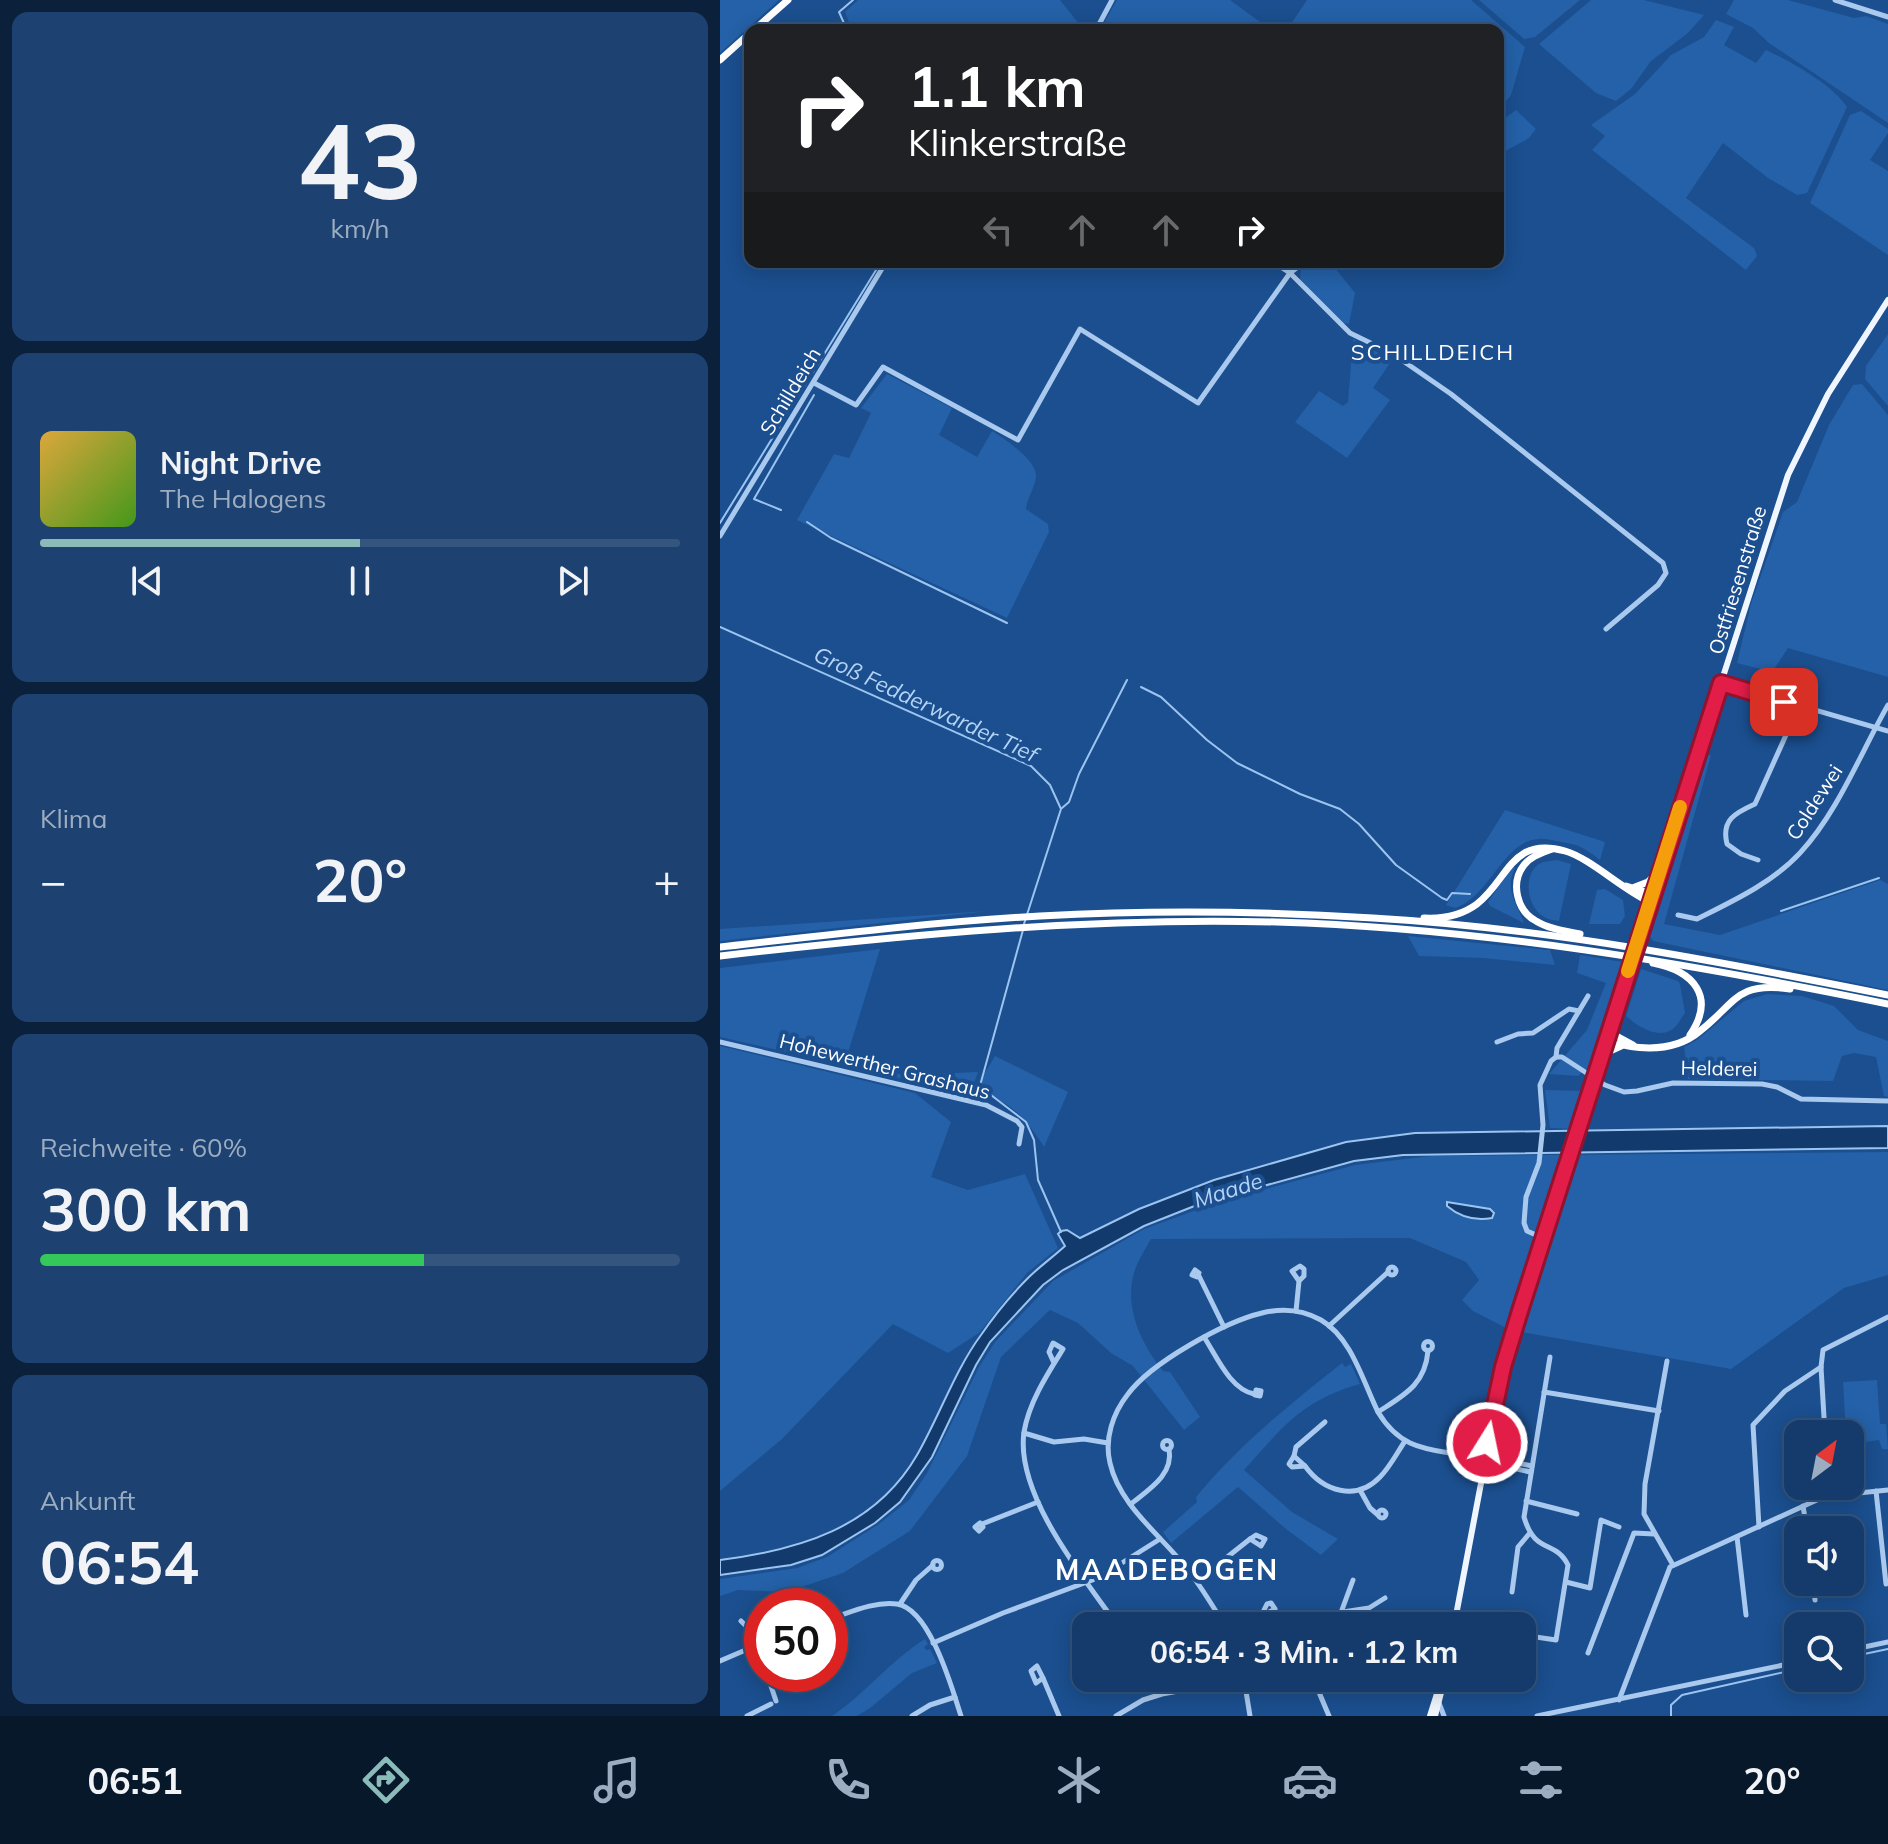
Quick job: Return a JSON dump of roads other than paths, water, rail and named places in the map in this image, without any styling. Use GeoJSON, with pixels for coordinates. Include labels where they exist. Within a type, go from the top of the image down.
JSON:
{"type":"FeatureCollection","features":[{"type":"Feature","properties":{"kind":"highway"},"geometry":{"type":"LineString","coordinates":[[761,24],[788,0]]}},
{"type":"Feature","properties":{"kind":"highway"},"geometry":{"type":"LineString","coordinates":[[720,60],[744,39]]}},
{"type":"Feature","properties":{"kind":"highway"},"geometry":{"type":"LineString","coordinates":[[1402,920],[1442,918],[1470,909],[1488,894],[1507,867],[1520,855],[1536,848],[1575,854],[1620,884],[1651,898]]}},
{"type":"Feature","properties":{"kind":"highway"},"geometry":{"type":"LineString","coordinates":[[1554,849],[1523,866],[1517,882],[1518,900],[1527,915],[1536,922],[1593,940]]}},
{"type":"Feature","properties":{"kind":"highway"},"geometry":{"type":"LineString","coordinates":[[1634,887],[1648,882],[1659,871]]}},
{"type":"Feature","properties":{"kind":"highway"},"geometry":{"type":"LineString","coordinates":[[1620,884],[1634,887],[1651,898]]}},
{"type":"Feature","properties":{"kind":"highway"},"geometry":{"type":"LineString","coordinates":[[720,947],[1041,916],[1177,912],[1284,914],[1402,920],[1593,940],[1888,995]]}},
{"type":"Feature","properties":{"kind":"highway"},"geometry":{"type":"LineString","coordinates":[[720,956],[1006,929],[1179,922],[1276,922],[1432,932],[1608,952],[1888,1004]]}},
{"type":"Feature","properties":{"kind":"highway"},"geometry":{"type":"LineString","coordinates":[[1608,952],[1619,958],[1675,970],[1693,983],[1701,995],[1702,1011],[1689,1038]]}},
{"type":"Feature","properties":{"kind":"highway"},"geometry":{"type":"LineString","coordinates":[[1606,1041],[1621,1046],[1667,1047],[1699,1033],[1729,1002],[1743,993],[1760,987],[1804,987]]}},
{"type":"Feature","properties":{"kind":"highway"},"geometry":{"type":"LineString","coordinates":[[1609,1032],[1635,1046]]}},
{"type":"Feature","properties":{"kind":"highway"},"geometry":{"type":"LineString","coordinates":[[1601,1055],[1621,1046]]}},
{"type":"Feature","properties":{"kind":"main road","name":"Ostfriesenstraße"},"geometry":{"type":"LineString","coordinates":[[1457,1612],[1503,1367],[1788,475],[1828,394],[1888,300]]}},
{"type":"Feature","properties":{"kind":"main road"},"geometry":{"type":"LineString","coordinates":[[1432,1716],[1439,1692]]}},
{"type":"Feature","properties":{"kind":"main road"},"geometry":{"type":"LineString","coordinates":[[1432,1716],[1441,1692]]}},
{"type":"Feature","properties":{"kind":"street"},"geometry":{"type":"LineString","coordinates":[[1099,24],[1112,0]]}},
{"type":"Feature","properties":{"kind":"street"},"geometry":{"type":"LineString","coordinates":[[1835,0],[1888,17]]}},
{"type":"Feature","properties":{"kind":"street","name":"Schilldeich"},"geometry":{"type":"LineString","coordinates":[[720,536],[882,268]]}},
{"type":"Feature","properties":{"kind":"street"},"geometry":{"type":"LineString","coordinates":[[1282,268],[1350,333],[1393,354],[1451,394],[1663,563],[1666,573],[1658,585],[1606,629]]}},
{"type":"Feature","properties":{"kind":"street"},"geometry":{"type":"LineString","coordinates":[[814,383],[856,405],[883,367],[1018,440],[1080,329],[1198,403],[1296,268]]}},
{"type":"Feature","properties":{"kind":"street"},"geometry":{"type":"LineString","coordinates":[[1721,683],[1888,731]]}},
{"type":"Feature","properties":{"kind":"street","name":"Coldewei"},"geometry":{"type":"LineString","coordinates":[[1678,915],[1697,919],[1735,900],[1777,873],[1800,853],[1835,802],[1888,705]]}},
{"type":"Feature","properties":{"kind":"street"},"geometry":{"type":"LineString","coordinates":[[1758,860],[1741,854],[1727,844],[1724,832],[1729,820],[1755,804],[1799,706]]}},
{"type":"Feature","properties":{"kind":"street"},"geometry":{"type":"LineString","coordinates":[[1543,1238],[1527,1231],[1524,1223],[1528,1187],[1540,1157],[1543,1125],[1540,1085],[1556,1057],[1557,1048],[1588,996]]}},
{"type":"Feature","properties":{"kind":"street"},"geometry":{"type":"LineString","coordinates":[[1497,1042],[1518,1034],[1533,1033],[1569,1009],[1579,1011]]}},
{"type":"Feature","properties":{"kind":"street","name":"Hohewerther Grashaus"},"geometry":{"type":"LineString","coordinates":[[720,1042],[986,1105],[1017,1121],[1022,1127],[1019,1144]]}},
{"type":"Feature","properties":{"kind":"street","name":"Helderei"},"geometry":{"type":"LineString","coordinates":[[1556,1057],[1562,1057],[1605,1085],[1624,1092],[1673,1083],[1762,1084],[1817,1102],[1888,1101]]}},
{"type":"Feature","properties":{"kind":"street"},"geometry":{"type":"LineString","coordinates":[[1329,1326],[1388,1272]]}},
{"type":"Feature","properties":{"kind":"street"},"geometry":{"type":"LineString","coordinates":[[1199,1276],[1224,1327]]}},
{"type":"Feature","properties":{"kind":"street"},"geometry":{"type":"LineString","coordinates":[[1296,1311],[1299,1281]]}},
{"type":"Feature","properties":{"kind":"street"},"geometry":{"type":"LineString","coordinates":[[1216,1612],[1197,1581],[1131,1504],[1114,1476],[1108,1443],[1117,1411],[1134,1387],[1204,1337],[1224,1327],[1261,1313],[1296,1311],[1329,1326],[1347,1347],[1384,1423],[1405,1441],[1426,1450],[1532,1469]]}},
{"type":"Feature","properties":{"kind":"street"},"geometry":{"type":"LineString","coordinates":[[1824,1420],[1823,1350],[1888,1317]]}},
{"type":"Feature","properties":{"kind":"street"},"geometry":{"type":"LineString","coordinates":[[1204,1337],[1234,1383],[1254,1394]]}},
{"type":"Feature","properties":{"kind":"street"},"geometry":{"type":"LineString","coordinates":[[1378,1412],[1405,1394],[1421,1378],[1428,1351]]}},
{"type":"Feature","properties":{"kind":"street"},"geometry":{"type":"LineString","coordinates":[[1536,1637],[1556,1640],[1568,1565],[1565,1559],[1535,1541],[1529,1534],[1524,1517],[1550,1357]]}},
{"type":"Feature","properties":{"kind":"street"},"geometry":{"type":"LineString","coordinates":[[1667,1361],[1644,1514],[1673,1565]]}},
{"type":"Feature","properties":{"kind":"street"},"geometry":{"type":"LineString","coordinates":[[1054,1363],[1033,1404],[1024,1433],[1025,1466],[1038,1502],[1108,1612]]}},
{"type":"Feature","properties":{"kind":"street"},"geometry":{"type":"LineString","coordinates":[[1759,1527],[1753,1425],[1785,1391],[1821,1367]]}},
{"type":"Feature","properties":{"kind":"street"},"geometry":{"type":"LineString","coordinates":[[1544,1392],[1659,1411]]}},
{"type":"Feature","properties":{"kind":"street"},"geometry":{"type":"LineString","coordinates":[[1305,1466],[1292,1467],[1289,1464],[1296,1447],[1325,1422]]}},
{"type":"Feature","properties":{"kind":"street"},"geometry":{"type":"LineString","coordinates":[[1024,1433],[1054,1442],[1084,1439],[1108,1443]]}},
{"type":"Feature","properties":{"kind":"street"},"geometry":{"type":"LineString","coordinates":[[1294,1456],[1313,1477],[1333,1489],[1360,1490],[1379,1478],[1405,1441]]}},
{"type":"Feature","properties":{"kind":"street"},"geometry":{"type":"LineString","coordinates":[[1131,1504],[1163,1477],[1169,1465],[1169,1449]]}},
{"type":"Feature","properties":{"kind":"street"},"geometry":{"type":"LineString","coordinates":[[1360,1490],[1370,1508],[1378,1515]]}},
{"type":"Feature","properties":{"kind":"street"},"geometry":{"type":"LineString","coordinates":[[1864,1492],[1888,1490]]}},
{"type":"Feature","properties":{"kind":"street"},"geometry":{"type":"LineString","coordinates":[[1876,1491],[1886,1584]]}},
{"type":"Feature","properties":{"kind":"street"},"geometry":{"type":"LineString","coordinates":[[1619,1700],[1668,1571],[1673,1565],[1819,1500]]}},
{"type":"Feature","properties":{"kind":"street"},"geometry":{"type":"LineString","coordinates":[[1526,1501],[1577,1514]]}},
{"type":"Feature","properties":{"kind":"street"},"geometry":{"type":"LineString","coordinates":[[982,1524],[1038,1502]]}},
{"type":"Feature","properties":{"kind":"street"},"geometry":{"type":"LineString","coordinates":[[1803,1506],[1805,1516]]}},
{"type":"Feature","properties":{"kind":"street"},"geometry":{"type":"LineString","coordinates":[[1566,1582],[1590,1588],[1601,1520],[1619,1527]]}},
{"type":"Feature","properties":{"kind":"street"},"geometry":{"type":"LineString","coordinates":[[1588,1653],[1634,1533],[1655,1534]]}},
{"type":"Feature","properties":{"kind":"street"},"geometry":{"type":"LineString","coordinates":[[1512,1592],[1518,1547],[1529,1534]]}},
{"type":"Feature","properties":{"kind":"street"},"geometry":{"type":"LineString","coordinates":[[1737,1537],[1746,1615]]}},
{"type":"Feature","properties":{"kind":"street"},"geometry":{"type":"LineString","coordinates":[[933,1643],[1003,1613],[1087,1583],[1161,1539]]}},
{"type":"Feature","properties":{"kind":"street"},"geometry":{"type":"LineString","coordinates":[[1197,1581],[1250,1539]]}},
{"type":"Feature","properties":{"kind":"street"},"geometry":{"type":"LineString","coordinates":[[900,1604],[916,1580],[933,1565]]}},
{"type":"Feature","properties":{"kind":"street"},"geometry":{"type":"LineString","coordinates":[[1353,1580],[1343,1612],[1369,1608],[1385,1598]]}},
{"type":"Feature","properties":{"kind":"street"},"geometry":{"type":"LineString","coordinates":[[1815,1596],[1815,1600]]}},
{"type":"Feature","properties":{"kind":"street"},"geometry":{"type":"LineString","coordinates":[[848,1613],[877,1604],[900,1604],[911,1611],[925,1627],[933,1643],[961,1716]]}},
{"type":"Feature","properties":{"kind":"street"},"geometry":{"type":"LineString","coordinates":[[741,1621],[744,1624]]}},
{"type":"Feature","properties":{"kind":"street"},"geometry":{"type":"LineString","coordinates":[[1864,1647],[1888,1642]]}},
{"type":"Feature","properties":{"kind":"street"},"geometry":{"type":"LineString","coordinates":[[720,1661],[744,1650]]}},
{"type":"Feature","properties":{"kind":"street"},"geometry":{"type":"LineString","coordinates":[[1537,1716],[1784,1665]]}},
{"type":"Feature","properties":{"kind":"street"},"geometry":{"type":"LineString","coordinates":[[1043,1678],[1059,1716]]}},
{"type":"Feature","properties":{"kind":"street"},"geometry":{"type":"LineString","coordinates":[[1625,1685],[1634,1697]]}},
{"type":"Feature","properties":{"kind":"street"},"geometry":{"type":"LineString","coordinates":[[747,1716],[774,1702],[772,1692]]}},
{"type":"Feature","properties":{"kind":"street"},"geometry":{"type":"LineString","coordinates":[[1116,1716],[1143,1700],[1173,1692]]}},
{"type":"Feature","properties":{"kind":"street"},"geometry":{"type":"LineString","coordinates":[[1246,1692],[1250,1716]]}},
{"type":"Feature","properties":{"kind":"street"},"geometry":{"type":"LineString","coordinates":[[1319,1692],[1329,1716]]}},
{"type":"Feature","properties":{"kind":"street"},"geometry":{"type":"LineString","coordinates":[[912,1716],[930,1705],[955,1697]]}},
{"type":"Feature","properties":{"kind":"street"},"geometry":{"type":"LineString","coordinates":[[1439,1703],[1444,1716]]}},
{"type":"Feature","properties":{"kind":"water","name":"Maade"},"geometry":{"type":"Polygon","coordinates":[[[1888,1126],[1888,1148],[1403,1155],[1354,1161],[1202,1203],[1144,1226],[1063,1270],[1043,1285],[990,1342],[932,1457],[900,1502],[875,1523],[822,1555],[791,1565],[720,1575],[720,1560],[806,1542],[857,1518],[880,1501],[900,1480],[917,1455],[963,1363],[986,1328],[1022,1285],[1065,1246],[1058,1234],[1061,1231],[1067,1230],[1080,1238],[1139,1209],[1214,1180],[1346,1142],[1415,1133],[1888,1126]]]}},
{"type":"Feature","properties":{"kind":"water"},"geometry":{"type":"Polygon","coordinates":[[[1447,1202],[1490,1209],[1494,1213],[1492,1218],[1468,1217],[1452,1210],[1447,1202]]]}},
{"type":"Feature","properties":{"kind":"waterway"},"geometry":{"type":"LineString","coordinates":[[844,24],[839,12],[853,0]]}},
{"type":"Feature","properties":{"kind":"waterway"},"geometry":{"type":"LineString","coordinates":[[720,523],[877,268]]}},
{"type":"Feature","properties":{"kind":"waterway"},"geometry":{"type":"LineString","coordinates":[[781,510],[754,499],[814,395]]}},
{"type":"Feature","properties":{"kind":"waterway"},"geometry":{"type":"LineString","coordinates":[[807,522],[831,538],[1007,623]]}},
{"type":"Feature","properties":{"kind":"waterway","name":"Groß Fedderwarder Tief"},"geometry":{"type":"LineString","coordinates":[[720,627],[1031,766],[1050,785],[1061,809],[1024,924]]}},
{"type":"Feature","properties":{"kind":"waterway"},"geometry":{"type":"LineString","coordinates":[[1062,808],[1069,802],[1079,774],[1127,680]]}},
{"type":"Feature","properties":{"kind":"waterway"},"geometry":{"type":"LineString","coordinates":[[1141,687],[1161,697],[1237,763],[1300,794],[1340,809],[1359,824],[1396,865],[1442,898],[1447,900],[1452,893],[1470,894]]}},
{"type":"Feature","properties":{"kind":"waterway"},"geometry":{"type":"LineString","coordinates":[[1781,911],[1879,878]]}},
{"type":"Feature","properties":{"kind":"waterway","name":"Groß Fedderwarder Tief"},"geometry":{"type":"LineString","coordinates":[[981,1082],[1023,930]]}},
{"type":"Feature","properties":{"kind":"waterway","name":"Groß Fedderwarder Tief"},"geometry":{"type":"LineString","coordinates":[[987,1092],[1026,1122],[1034,1140],[1038,1180],[1061,1232]]}},
{"type":"Feature","properties":{"kind":"waterway"},"geometry":{"type":"LineString","coordinates":[[1864,1654],[1888,1649]]}},
{"type":"Feature","properties":{"kind":"waterway"},"geometry":{"type":"LineString","coordinates":[[1671,1716],[1671,1705],[1682,1695],[1784,1672]]}},
{"type":"Feature","properties":{"kind":"district","name":"SCHILLDEICH"},"geometry":{"type":"Point","coordinates":[1433,352]}},
{"type":"Feature","properties":{"kind":"district","name":"MAADEBOGEN"},"geometry":{"type":"Point","coordinates":[1167,1569]}}]}
